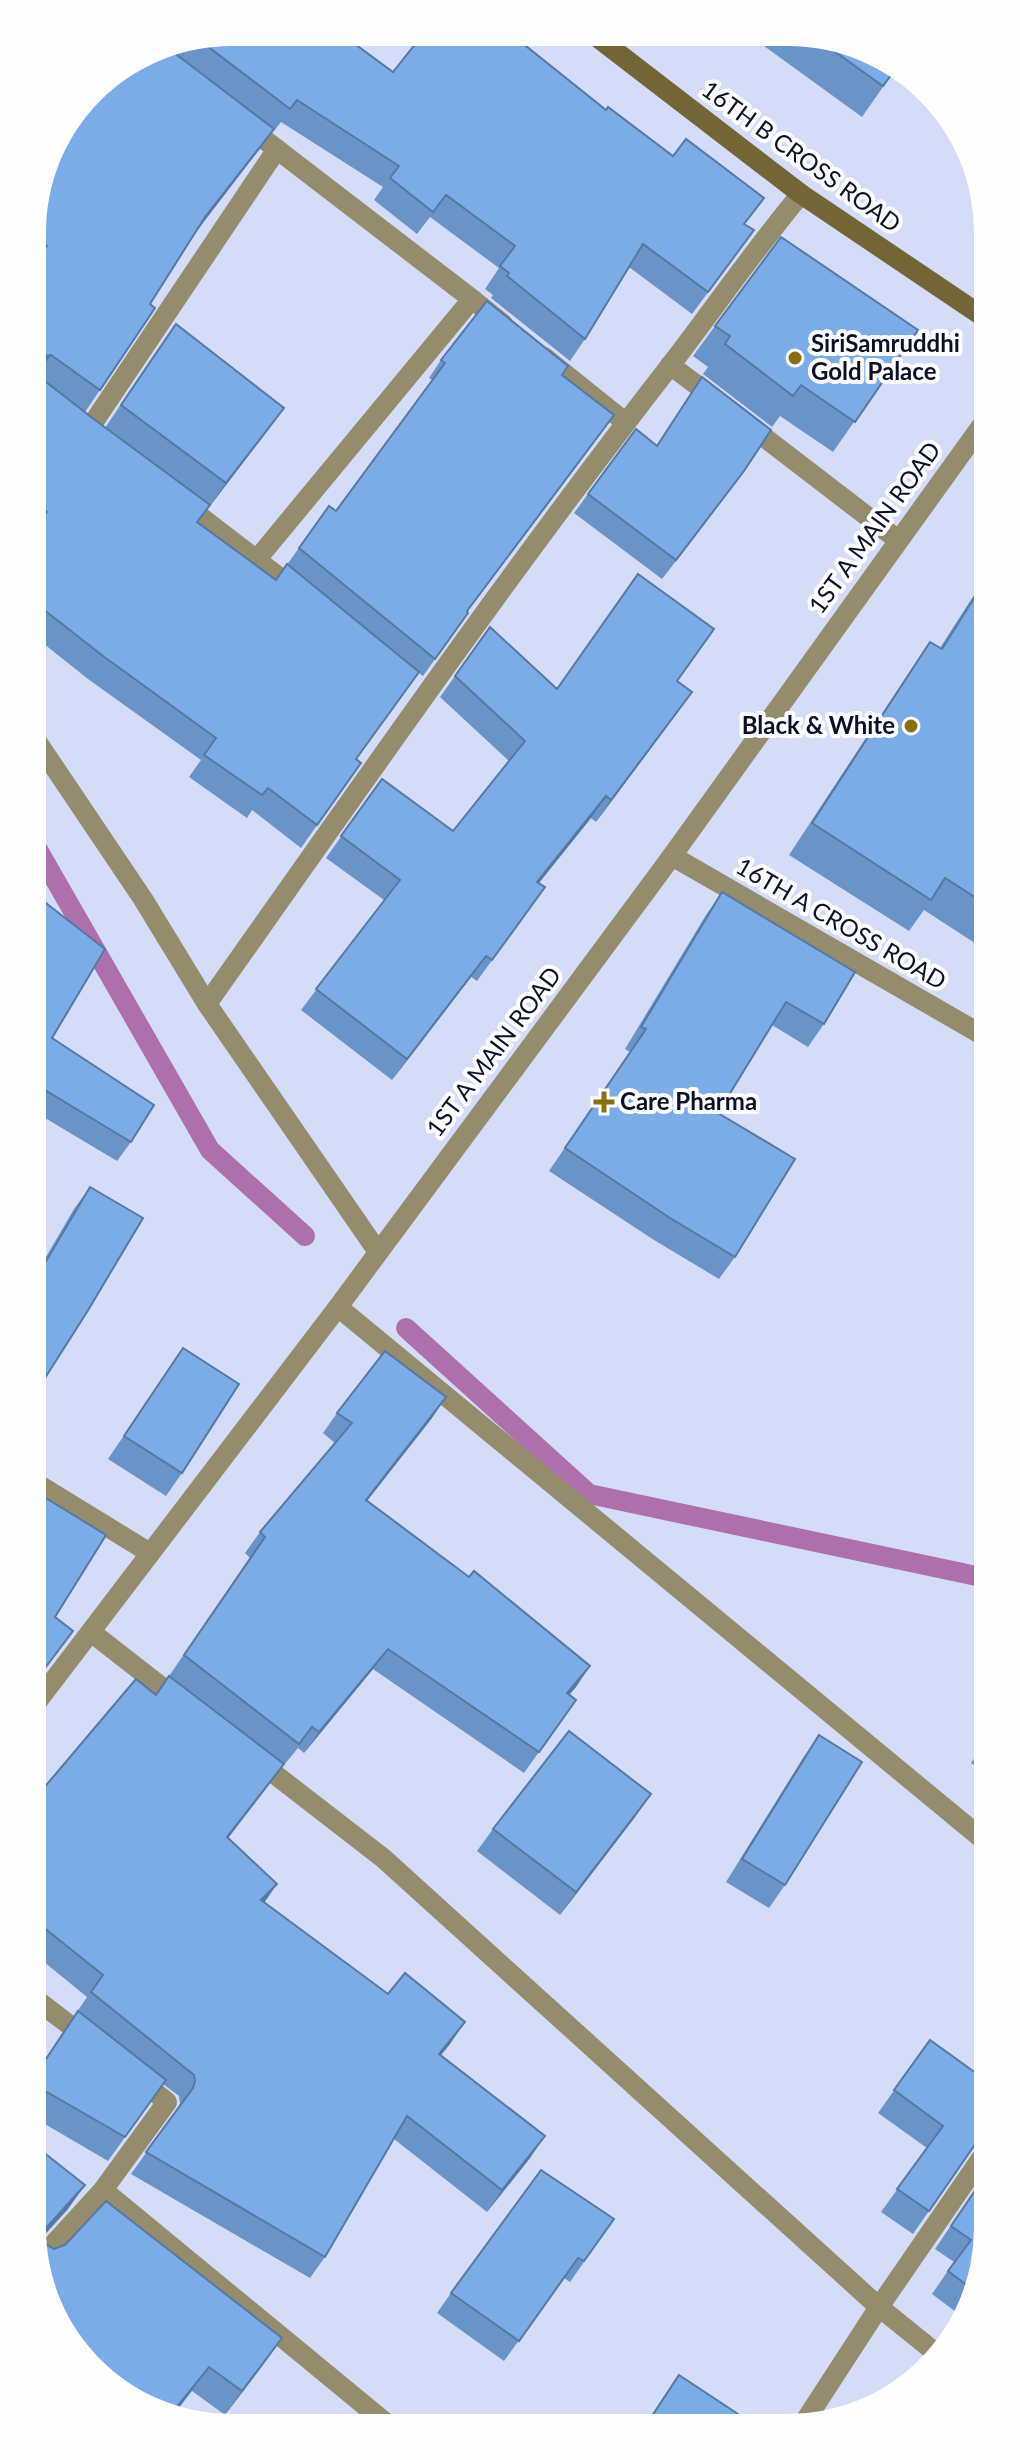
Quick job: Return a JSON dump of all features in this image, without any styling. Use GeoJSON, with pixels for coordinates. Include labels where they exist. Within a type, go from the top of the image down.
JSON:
{"type":"FeatureCollection","features":[{"type":"Feature","properties":{"kind":"main road","name":"16TH B CROSS ROAD"},"geometry":{"type":"LineString","coordinates":[[609,46],[801,194],[974,311]]}},
{"type":"Feature","properties":{"kind":"street"},"geometry":{"type":"LineString","coordinates":[[231,114],[472,299],[625,422]]}},
{"type":"Feature","properties":{"kind":"street"},"geometry":{"type":"LineString","coordinates":[[87,432],[277,149]]}},
{"type":"Feature","properties":{"kind":"street"},"geometry":{"type":"LineString","coordinates":[[207,1004],[419,690],[801,194]]}},
{"type":"Feature","properties":{"kind":"street"},"geometry":{"type":"LineString","coordinates":[[258,558],[472,299]]}},
{"type":"Feature","properties":{"kind":"street"},"geometry":{"type":"LineString","coordinates":[[670,365],[898,540]]}},
{"type":"Feature","properties":{"kind":"street","name":"1ST A MAIN ROAD"},"geometry":{"type":"LineString","coordinates":[[46,1690],[338,1307],[672,856],[974,436]]}},
{"type":"Feature","properties":{"kind":"street"},"geometry":{"type":"LineString","coordinates":[[160,486],[258,558],[317,607]]}},
{"type":"Feature","properties":{"kind":"street"},"geometry":{"type":"LineString","coordinates":[[46,755],[143,899],[207,1004],[378,1252]]}},
{"type":"Feature","properties":{"kind":"street","name":"16TH A CROSS ROAD"},"geometry":{"type":"LineString","coordinates":[[672,856],[974,1030]]}},
{"type":"Feature","properties":{"kind":"street"},"geometry":{"type":"LineString","coordinates":[[338,1307],[974,1832]]}},
{"type":"Feature","properties":{"kind":"street"},"geometry":{"type":"LineString","coordinates":[[46,1489],[150,1553]]}},
{"type":"Feature","properties":{"kind":"street"},"geometry":{"type":"LineString","coordinates":[[91,1632],[200,1717]]}},
{"type":"Feature","properties":{"kind":"street"},"geometry":{"type":"LineString","coordinates":[[237,1745],[383,1858],[879,2307],[930,2348]]}},
{"type":"Feature","properties":{"kind":"street"},"geometry":{"type":"LineString","coordinates":[[46,2007],[99,2048]]}},
{"type":"Feature","properties":{"kind":"street"},"geometry":{"type":"LineString","coordinates":[[48,2250],[103,2190],[167,2102],[122,2066]]}},
{"type":"Feature","properties":{"kind":"street"},"geometry":{"type":"LineString","coordinates":[[811,2412],[974,2169]]}},
{"type":"Feature","properties":{"kind":"street"},"geometry":{"type":"LineString","coordinates":[[103,2190],[375,2414]]}},
{"type":"Feature","properties":{"kind":"building"},"geometry":{"type":"Polygon","coordinates":[[[358,46],[393,72],[414,46],[526,46],[606,110],[608,107],[673,156],[686,139],[764,198],[744,224],[754,230],[708,292],[643,244],[585,339],[507,276],[509,273],[500,266],[515,246],[446,195],[433,212],[390,178],[399,166],[297,100],[290,109],[210,48],[358,46]]]}},
{"type":"Feature","properties":{"kind":"building"},"geometry":{"type":"Polygon","coordinates":[[[835,52],[859,60],[890,77],[883,86],[835,52]]]}},
{"type":"Feature","properties":{"kind":"building"},"geometry":{"type":"Polygon","coordinates":[[[177,55],[274,129],[205,217],[150,304],[155,308],[100,390],[51,355],[46,356],[46,219],[52,184],[65,150],[77,128],[100,100],[139,71],[177,55]]]}},
{"type":"Feature","properties":{"kind":"building","name":"SiriSamruddhi Gold Palace"},"geometry":{"type":"Polygon","coordinates":[[[781,237],[918,330],[855,422],[801,385],[793,396],[725,344],[730,336],[715,326],[781,237]]]}},
{"type":"Feature","properties":{"kind":"building"},"geometry":{"type":"Polygon","coordinates":[[[487,301],[568,366],[562,375],[614,415],[467,611],[435,659],[299,548],[329,506],[336,511],[445,363],[441,360],[487,301]]]}},
{"type":"Feature","properties":{"kind":"building"},"geometry":{"type":"Polygon","coordinates":[[[176,324],[284,408],[226,483],[121,405],[176,324]]]}},
{"type":"Feature","properties":{"kind":"building"},"geometry":{"type":"Polygon","coordinates":[[[702,377],[771,430],[676,560],[588,494],[636,429],[657,446],[702,377]]]}},
{"type":"Feature","properties":{"kind":"building"},"geometry":{"type":"Polygon","coordinates":[[[46,382],[210,505],[197,522],[276,580],[287,564],[419,672],[356,759],[361,763],[317,825],[268,788],[262,795],[204,755],[216,738],[46,611],[46,382]]]}},
{"type":"Feature","properties":{"kind":"building"},"geometry":{"type":"Polygon","coordinates":[[[638,574],[714,629],[677,681],[692,692],[611,800],[606,796],[537,882],[545,887],[492,960],[486,956],[407,1059],[316,989],[400,880],[341,836],[382,779],[453,831],[525,741],[455,676],[490,627],[557,689],[638,574]]]}},
{"type":"Feature","properties":{"kind":"building"},"geometry":{"type":"Polygon","coordinates":[[[974,598],[974,897],[945,878],[931,900],[812,823],[930,642],[942,649],[974,598]]]}},
{"type":"Feature","properties":{"kind":"building"},"geometry":{"type":"Polygon","coordinates":[[[722,892],[855,972],[824,1024],[786,1002],[718,1113],[795,1159],[735,1257],[565,1148],[646,1029],[641,1027],[722,892]]]}},
{"type":"Feature","properties":{"kind":"building"},"geometry":{"type":"Polygon","coordinates":[[[46,903],[105,949],[52,1038],[154,1105],[131,1142],[46,1091],[46,903]]]}},
{"type":"Feature","properties":{"kind":"building"},"geometry":{"type":"Polygon","coordinates":[[[90,1187],[143,1218],[46,1376],[46,1261],[90,1187]]]}},
{"type":"Feature","properties":{"kind":"building"},"geometry":{"type":"Polygon","coordinates":[[[183,1348],[239,1384],[182,1473],[124,1436],[183,1348]]]}},
{"type":"Feature","properties":{"kind":"building"},"geometry":{"type":"Polygon","coordinates":[[[385,1351],[446,1397],[366,1500],[469,1577],[474,1571],[590,1666],[567,1693],[576,1700],[539,1752],[388,1649],[319,1732],[312,1727],[299,1744],[184,1655],[265,1537],[260,1532],[352,1423],[337,1413],[385,1351]]]}},
{"type":"Feature","properties":{"kind":"building"},"geometry":{"type":"Polygon","coordinates":[[[46,1498],[106,1535],[55,1617],[73,1631],[46,1667],[46,1498]]]}},
{"type":"Feature","properties":{"kind":"building"},"geometry":{"type":"Polygon","coordinates":[[[169,1676],[284,1764],[227,1837],[277,1884],[261,1900],[388,1994],[405,1973],[465,2022],[439,2054],[545,2136],[502,2190],[407,2116],[325,2257],[146,2152],[193,2088],[194,2075],[91,1992],[103,1975],[46,1929],[46,1785],[136,1679],[156,1695],[169,1676]]]}},
{"type":"Feature","properties":{"kind":"building"},"geometry":{"type":"Polygon","coordinates":[[[569,1731],[651,1794],[576,1892],[493,1829],[569,1731]]]}},
{"type":"Feature","properties":{"kind":"building"},"geometry":{"type":"Polygon","coordinates":[[[819,1735],[862,1762],[785,1885],[742,1859],[819,1735]]]}},
{"type":"Feature","properties":{"kind":"building"},"geometry":{"type":"Polygon","coordinates":[[[78,2011],[166,2080],[125,2137],[46,2093],[46,2059],[78,2011]]]}},
{"type":"Feature","properties":{"kind":"building"},"geometry":{"type":"Polygon","coordinates":[[[930,2040],[974,2072],[974,2146],[929,2211],[897,2189],[943,2126],[894,2090],[930,2040]]]}},
{"type":"Feature","properties":{"kind":"building"},"geometry":{"type":"Polygon","coordinates":[[[46,2154],[85,2185],[46,2228],[46,2154]]]}},
{"type":"Feature","properties":{"kind":"building"},"geometry":{"type":"Polygon","coordinates":[[[541,2170],[614,2219],[584,2261],[578,2258],[519,2341],[451,2293],[541,2170]]]}},
{"type":"Feature","properties":{"kind":"building"},"geometry":{"type":"Polygon","coordinates":[[[974,2192],[974,2241],[965,2284],[948,2271],[971,2240],[951,2226],[974,2192]]]}},
{"type":"Feature","properties":{"kind":"building"},"geometry":{"type":"Polygon","coordinates":[[[106,2201],[282,2338],[242,2391],[209,2367],[178,2406],[128,2383],[100,2360],[71,2321],[52,2276],[47,2245],[54,2249],[65,2245],[106,2201]]]}},
{"type":"Feature","properties":{"kind":"building"},"geometry":{"type":"Polygon","coordinates":[[[679,2375],[738,2414],[653,2414],[679,2375]]]}},
{"type":"Feature","properties":{"kind":"waterway"},"geometry":{"type":"LineString","coordinates":[[46,864],[210,1150],[305,1236]]}},
{"type":"Feature","properties":{"kind":"waterway"},"geometry":{"type":"LineString","coordinates":[[406,1328],[589,1494],[974,1575]]}},
{"type":"Feature","properties":{"kind":"place","name":"SiriSamruddhi Gold Palace"},"geometry":{"type":"Point","coordinates":[795,358]}},
{"type":"Feature","properties":{"kind":"place","name":"Black & White"},"geometry":{"type":"Point","coordinates":[911,726]}},
{"type":"Feature","properties":{"kind":"place","name":"Care Pharma"},"geometry":{"type":"Point","coordinates":[604,1102]}}]}
